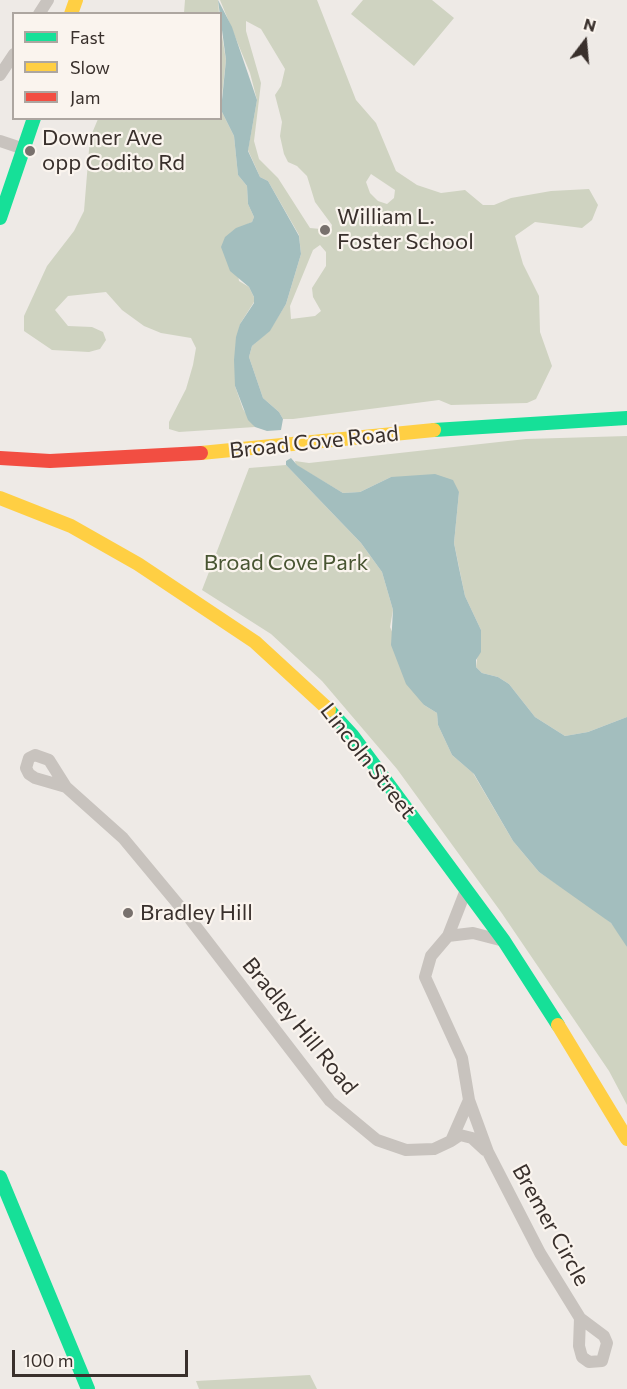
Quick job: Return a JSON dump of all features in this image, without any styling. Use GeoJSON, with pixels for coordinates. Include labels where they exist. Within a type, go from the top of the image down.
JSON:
{"type":"FeatureCollection","features":[{"type":"Feature","properties":{"kind":"main road"},"geometry":{"type":"LineString","coordinates":[[0,218],[33,120]]}},
{"type":"Feature","properties":{"kind":"main road","name":"Broad Cove Road"},"geometry":{"type":"LineString","coordinates":[[0,458],[51,461],[158,457],[481,425],[627,418]]}},
{"type":"Feature","properties":{"kind":"main road","name":"Lincoln Street"},"geometry":{"type":"LineString","coordinates":[[0,498],[71,526],[105,544],[232,626],[280,663],[352,735],[504,941],[627,1139]]}},
{"type":"Feature","properties":{"kind":"main road"},"geometry":{"type":"LineString","coordinates":[[0,1177],[88,1389]]}},
{"type":"Feature","properties":{"kind":"street"},"geometry":{"type":"LineString","coordinates":[[0,75],[12,57]]}},
{"type":"Feature","properties":{"kind":"street"},"geometry":{"type":"LineString","coordinates":[[0,141],[24,149]]}},
{"type":"Feature","properties":{"kind":"street","name":"Bradley Hill Road"},"geometry":{"type":"LineString","coordinates":[[66,787],[106,822],[140,857],[313,1081],[338,1108],[362,1130],[389,1146],[420,1151],[451,1141]]}},
{"type":"Feature","properties":{"kind":"street"},"geometry":{"type":"LineString","coordinates":[[451,1141],[470,1100],[462,1058],[425,977],[431,956],[448,936],[466,890]]}},
{"type":"Feature","properties":{"kind":"street"},"geometry":{"type":"LineString","coordinates":[[448,936],[473,933],[504,941]]}},
{"type":"Feature","properties":{"kind":"street","name":"Bremer Circle"},"geometry":{"type":"LineString","coordinates":[[470,1100],[488,1152],[540,1253],[580,1318]]}},
{"type":"Feature","properties":{"kind":"street","name":"Bremer Circle"},"geometry":{"type":"LineString","coordinates":[[451,1141],[460,1136],[472,1138],[488,1152]]}},
{"type":"Feature","properties":{"kind":"green space"},"geometry":{"type":"Polygon","coordinates":[[[185,0],[218,0],[219,12],[184,12],[185,0]]]}},
{"type":"Feature","properties":{"kind":"green space"},"geometry":{"type":"Polygon","coordinates":[[[220,0],[317,0],[356,100],[376,123],[396,171],[417,185],[441,193],[465,190],[483,205],[494,205],[511,198],[551,191],[589,189],[598,205],[592,220],[582,228],[535,222],[515,236],[523,264],[539,296],[540,332],[552,366],[536,399],[527,403],[451,405],[439,400],[283,419],[279,412],[263,398],[249,357],[252,346],[270,330],[286,304],[301,254],[299,235],[268,181],[260,177],[248,150],[257,100],[250,73],[220,0]],[[246,21],[246,31],[261,83],[254,141],[259,159],[278,178],[310,228],[331,230],[332,225],[315,202],[307,176],[297,166],[288,162],[284,154],[280,136],[282,122],[275,95],[281,86],[285,69],[261,29],[246,21]],[[371,174],[366,182],[370,193],[378,201],[387,204],[394,198],[395,190],[371,174]],[[320,245],[313,250],[290,306],[291,319],[315,316],[321,311],[313,297],[312,288],[326,266],[326,252],[320,245]]]}},
{"type":"Feature","properties":{"kind":"green space"},"geometry":{"type":"Polygon","coordinates":[[[363,0],[432,0],[454,18],[414,66],[351,14],[363,0]]]}},
{"type":"Feature","properties":{"kind":"green space"},"geometry":{"type":"Polygon","coordinates":[[[222,36],[226,60],[222,96],[222,36]]]}},
{"type":"Feature","properties":{"kind":"green space"},"geometry":{"type":"Polygon","coordinates":[[[222,112],[234,136],[238,175],[247,186],[248,204],[254,217],[252,222],[232,232],[239,281],[249,287],[254,297],[254,302],[240,324],[235,386],[243,409],[255,427],[179,432],[169,429],[169,422],[186,389],[196,348],[191,338],[161,333],[144,326],[122,310],[106,292],[68,296],[55,310],[68,326],[92,327],[103,332],[106,340],[100,349],[89,352],[52,350],[24,331],[24,316],[47,266],[74,231],[84,211],[90,138],[98,120],[222,120],[222,112]]]}},
{"type":"Feature","properties":{"kind":"green space","name":"Broad Cove Park"},"geometry":{"type":"Polygon","coordinates":[[[627,436],[627,717],[588,732],[565,736],[535,717],[509,684],[498,677],[482,673],[476,667],[481,630],[465,596],[454,543],[459,492],[391,477],[360,492],[343,493],[296,465],[295,461],[309,463],[526,439],[627,436]]]}},
{"type":"Feature","properties":{"kind":"green space","name":"Broad Cove Park"},"geometry":{"type":"Polygon","coordinates":[[[286,465],[361,543],[382,572],[393,610],[390,627],[424,705],[437,713],[438,725],[452,755],[473,773],[513,841],[539,872],[594,909],[611,923],[625,941],[627,947],[627,1105],[609,1071],[501,912],[397,769],[322,681],[271,634],[202,590],[249,468],[286,465]]]}},
{"type":"Feature","properties":{"kind":"green space"},"geometry":{"type":"Polygon","coordinates":[[[310,1375],[317,1389],[199,1389],[196,1381],[310,1375]]]}},
{"type":"Feature","properties":{"kind":"water"},"geometry":{"type":"Polygon","coordinates":[[[218,0],[232,27],[257,100],[248,151],[260,177],[268,181],[299,236],[301,254],[286,304],[270,331],[252,346],[249,357],[263,398],[279,412],[283,419],[281,430],[267,431],[255,427],[248,420],[235,386],[236,337],[240,324],[254,303],[254,297],[249,287],[230,271],[221,247],[225,237],[236,228],[252,222],[254,217],[248,204],[247,186],[238,175],[234,136],[222,112],[226,60],[222,12],[220,12],[218,0]]]}},
{"type":"Feature","properties":{"kind":"water"},"geometry":{"type":"Polygon","coordinates":[[[291,458],[297,465],[343,493],[360,492],[391,477],[435,474],[453,480],[459,492],[454,543],[465,596],[481,630],[481,652],[476,660],[476,667],[482,673],[498,677],[509,684],[535,717],[565,736],[588,732],[627,717],[627,947],[611,923],[539,872],[513,841],[474,774],[452,755],[438,725],[437,713],[424,705],[406,684],[391,645],[393,610],[382,572],[361,543],[286,465],[286,461],[291,458]]]}},
{"type":"Feature","properties":{"kind":"traffic: fast"},"geometry":{"type":"LineString","coordinates":[[0,218],[33,120]]}},
{"type":"Feature","properties":{"kind":"traffic: fast"},"geometry":{"type":"LineString","coordinates":[[434,430],[627,418]]}},
{"type":"Feature","properties":{"kind":"traffic: fast"},"geometry":{"type":"LineString","coordinates":[[329,710],[352,735],[504,941],[558,1025]]}},
{"type":"Feature","properties":{"kind":"traffic: fast"},"geometry":{"type":"LineString","coordinates":[[0,1177],[88,1389]]}},
{"type":"Feature","properties":{"kind":"traffic: slow"},"geometry":{"type":"LineString","coordinates":[[72,12],[76,0]]}},
{"type":"Feature","properties":{"kind":"traffic: slow"},"geometry":{"type":"LineString","coordinates":[[201,453],[434,430]]}},
{"type":"Feature","properties":{"kind":"traffic: slow"},"geometry":{"type":"LineString","coordinates":[[0,498],[71,526],[138,564],[255,642],[329,710]]}},
{"type":"Feature","properties":{"kind":"traffic: slow"},"geometry":{"type":"LineString","coordinates":[[558,1025],[627,1139]]}},
{"type":"Feature","properties":{"kind":"traffic: jam"},"geometry":{"type":"LineString","coordinates":[[0,458],[50,461],[201,453]]}},
{"type":"Feature","properties":{"kind":"place","name":"Downer Ave opp Codito Rd"},"geometry":{"type":"Point","coordinates":[30,151]}},
{"type":"Feature","properties":{"kind":"place","name":"William L. Foster School"},"geometry":{"type":"Point","coordinates":[325,230]}},
{"type":"Feature","properties":{"kind":"place","name":"Bradley Hill"},"geometry":{"type":"Point","coordinates":[128,913]}}]}
